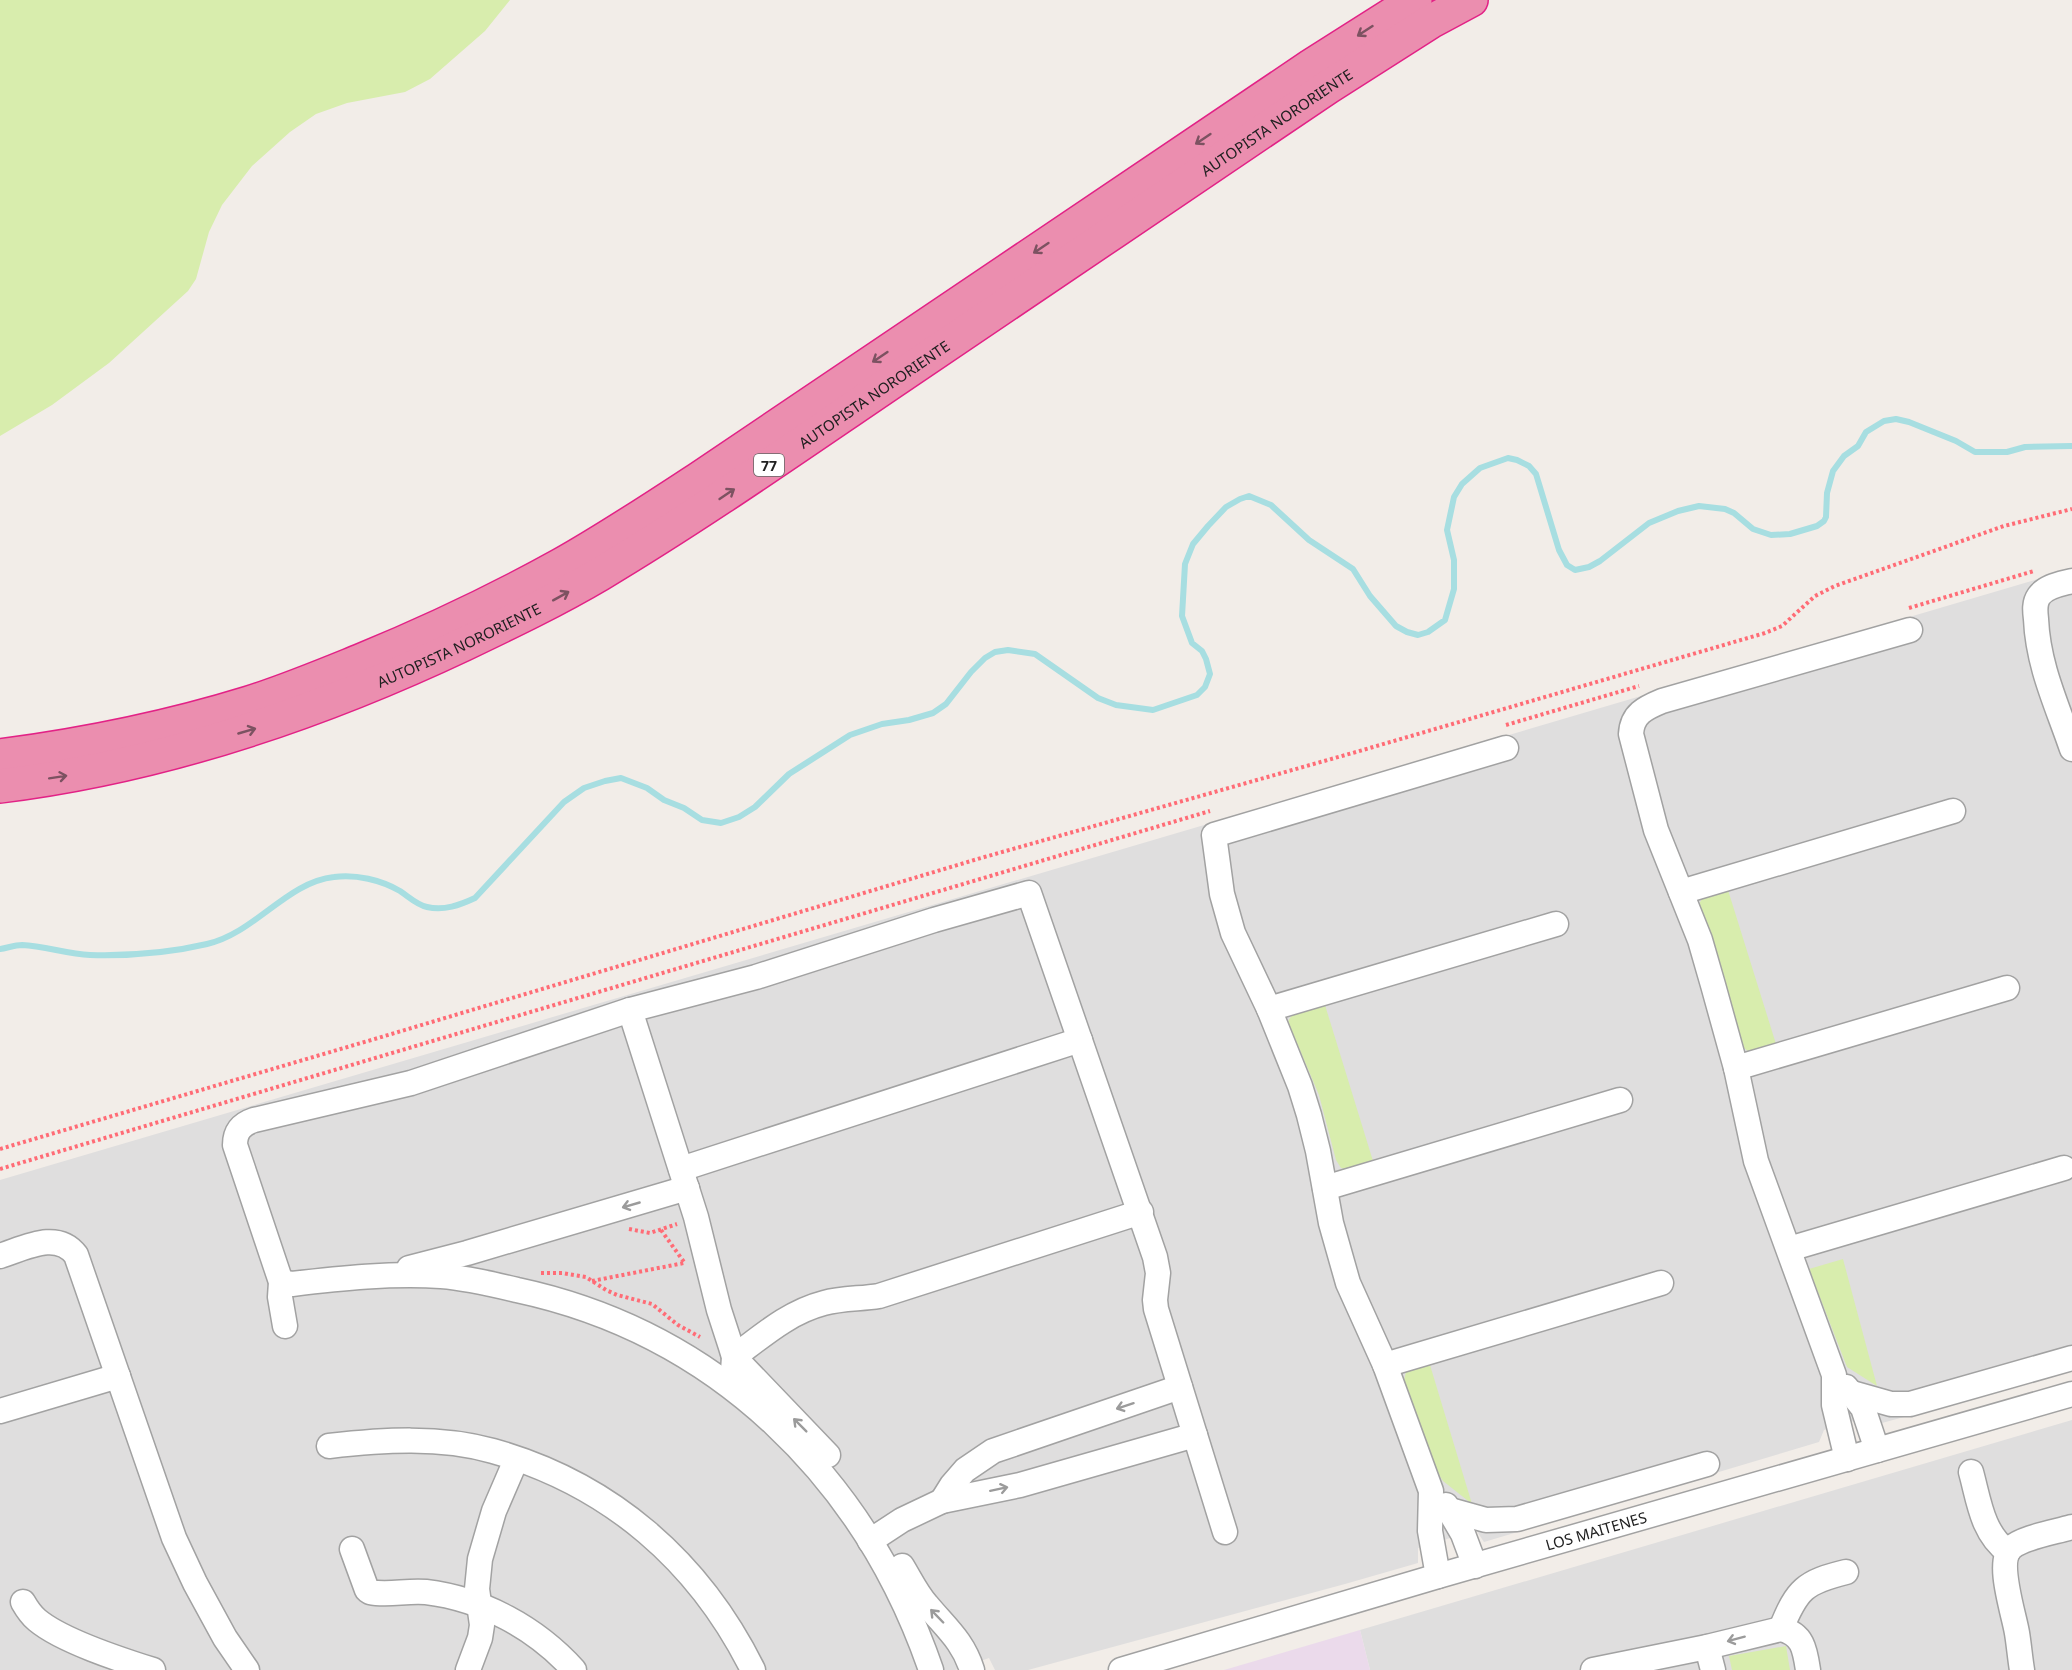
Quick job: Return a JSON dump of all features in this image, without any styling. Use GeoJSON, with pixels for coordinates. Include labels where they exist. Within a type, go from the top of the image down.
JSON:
{"type":"FeatureCollection","features":[{"type":"Feature","properties":{"kind":"highway","name":"AUTOPISTA NORORIENTE"},"geometry":{"type":"LineString","coordinates":[[0,756],[98,741],[154,729],[249,703],[296,687],[393,647],[560,566],[700,478],[1311,66],[1414,0]]}},
{"type":"Feature","properties":{"kind":"highway","name":"AUTOPISTA NORORIENTE"},"geometry":{"type":"LineString","coordinates":[[0,786],[132,762],[253,730],[429,661],[546,604],[597,576],[714,502],[1328,87],[1420,28],[1470,0]]}},
{"type":"Feature","properties":{"kind":"street"},"geometry":{"type":"LineString","coordinates":[[2072,580],[2041,593],[2035,607],[2040,658],[2051,696],[2072,749]]}},
{"type":"Feature","properties":{"kind":"street"},"geometry":{"type":"LineString","coordinates":[[1847,1459],[1834,1405],[1834,1375],[1756,1161],[1736,1068],[1700,940],[1656,830],[1642,784],[1631,734],[1636,716],[1647,707],[1908,619]]}},
{"type":"Feature","properties":{"kind":"street"},"geometry":{"type":"LineString","coordinates":[[1438,1576],[1430,1531],[1431,1491],[1385,1365],[1348,1283],[1331,1223],[1318,1151],[1303,1095],[1269,1010],[1233,933],[1222,894],[1214,835],[1503,737]]}},
{"type":"Feature","properties":{"kind":"street"},"geometry":{"type":"LineString","coordinates":[[1681,892],[1953,811]]}},
{"type":"Feature","properties":{"kind":"street"},"geometry":{"type":"LineString","coordinates":[[285,1326],[280,1297],[281,1282],[235,1145],[236,1134],[243,1125],[254,1120],[411,1083],[630,1010],[756,977],[934,920],[1029,893],[1141,1212],[1158,1273],[1156,1309],[1225,1532]]}},
{"type":"Feature","properties":{"kind":"street"},"geometry":{"type":"LineString","coordinates":[[1269,1010],[1556,924]]}},
{"type":"Feature","properties":{"kind":"street"},"geometry":{"type":"LineString","coordinates":[[1736,1068],[2007,988]]}},
{"type":"Feature","properties":{"kind":"street"},"geometry":{"type":"LineString","coordinates":[[630,1010],[684,1179],[734,1357],[730,1385]]}},
{"type":"Feature","properties":{"kind":"street"},"geometry":{"type":"LineString","coordinates":[[377,1275],[467,1253],[1080,1040]]}},
{"type":"Feature","properties":{"kind":"street"},"geometry":{"type":"LineString","coordinates":[[1325,1188],[1620,1100]]}},
{"type":"Feature","properties":{"kind":"street"},"geometry":{"type":"LineString","coordinates":[[1789,1249],[2064,1168]]}},
{"type":"Feature","properties":{"kind":"street"},"geometry":{"type":"LineString","coordinates":[[734,1357],[781,1322],[813,1306],[849,1298],[879,1296],[1141,1212]]}},
{"type":"Feature","properties":{"kind":"street"},"geometry":{"type":"LineString","coordinates":[[0,1256],[49,1241],[71,1248],[80,1261],[184,1561],[216,1621],[247,1670]]}},
{"type":"Feature","properties":{"kind":"street"},"geometry":{"type":"LineString","coordinates":[[460,1279],[458,1262],[467,1253]]}},
{"type":"Feature","properties":{"kind":"street"},"geometry":{"type":"LineString","coordinates":[[281,1282],[292,1284],[377,1275],[441,1276],[551,1297],[588,1309],[659,1340],[730,1385],[805,1453],[849,1508],[877,1536],[926,1605],[955,1635],[972,1670]]}},
{"type":"Feature","properties":{"kind":"street"},"geometry":{"type":"LineString","coordinates":[[1385,1365],[1661,1283]]}},
{"type":"Feature","properties":{"kind":"street"},"geometry":{"type":"LineString","coordinates":[[734,1357],[832,1460],[862,1498],[931,1670]]}},
{"type":"Feature","properties":{"kind":"street"},"geometry":{"type":"LineString","coordinates":[[1852,1394],[1891,1404],[1910,1404],[2072,1358]]}},
{"type":"Feature","properties":{"kind":"street"},"geometry":{"type":"LineString","coordinates":[[1834,1375],[1863,1408],[1877,1450]]}},
{"type":"Feature","properties":{"kind":"street"},"geometry":{"type":"LineString","coordinates":[[0,1411],[118,1376]]}},
{"type":"Feature","properties":{"kind":"street"},"geometry":{"type":"LineString","coordinates":[[942,1501],[965,1470],[993,1451],[1180,1388]]}},
{"type":"Feature","properties":{"kind":"street","name":"LOS MAITENES"},"geometry":{"type":"LineString","coordinates":[[1121,1670],[1438,1576],[2072,1394]]}},
{"type":"Feature","properties":{"kind":"street"},"geometry":{"type":"LineString","coordinates":[[877,1536],[942,1501],[1020,1485],[1195,1434]]}},
{"type":"Feature","properties":{"kind":"street"},"geometry":{"type":"LineString","coordinates":[[330,1446],[383,1442],[428,1442],[492,1451],[546,1471],[602,1499],[628,1516],[654,1538],[690,1574],[711,1600],[753,1670]]}},
{"type":"Feature","properties":{"kind":"street"},"geometry":{"type":"LineString","coordinates":[[468,1670],[480,1638],[482,1625],[477,1589],[480,1559],[494,1511],[516,1460]]}},
{"type":"Feature","properties":{"kind":"street"},"geometry":{"type":"LineString","coordinates":[[1450,1510],[1486,1520],[1517,1519],[1707,1464]]}},
{"type":"Feature","properties":{"kind":"street"},"geometry":{"type":"LineString","coordinates":[[1971,1472],[1989,1532],[2008,1552]]}},
{"type":"Feature","properties":{"kind":"street"},"geometry":{"type":"LineString","coordinates":[[1431,1491],[1450,1510],[1463,1534],[1475,1566]]}},
{"type":"Feature","properties":{"kind":"street"},"geometry":{"type":"LineString","coordinates":[[2022,1670],[2005,1568],[2008,1552],[2017,1543],[2072,1527]]}},
{"type":"Feature","properties":{"kind":"street"},"geometry":{"type":"LineString","coordinates":[[352,1549],[367,1590],[370,1592],[424,1592],[480,1604],[526,1629],[556,1652],[574,1670]]}},
{"type":"Feature","properties":{"kind":"street"},"geometry":{"type":"LineString","coordinates":[[1781,1629],[1793,1604],[1811,1583],[1820,1578],[1846,1572]]}},
{"type":"Feature","properties":{"kind":"street"},"geometry":{"type":"LineString","coordinates":[[23,1602],[35,1619],[54,1631],[153,1670]]}},
{"type":"Feature","properties":{"kind":"street"},"geometry":{"type":"LineString","coordinates":[[1593,1670],[1707,1647],[1781,1629],[1790,1631],[1802,1642],[1808,1670]]}},
{"type":"Feature","properties":{"kind":"street"},"geometry":{"type":"LineString","coordinates":[[1707,1647],[1713,1670]]}},
{"type":"Feature","properties":{"kind":"path"},"geometry":{"type":"LineString","coordinates":[[0,1149],[981,858],[1765,633],[1782,626],[1815,596],[1835,586],[2004,526],[2072,509]]}},
{"type":"Feature","properties":{"kind":"path"},"geometry":{"type":"LineString","coordinates":[[1908,619],[2040,569]]}},
{"type":"Feature","properties":{"kind":"path"},"geometry":{"type":"LineString","coordinates":[[1503,737],[1646,684]]}},
{"type":"Feature","properties":{"kind":"path"},"geometry":{"type":"LineString","coordinates":[[0,1169],[1216,810]]}},
{"type":"Feature","properties":{"kind":"path"},"geometry":{"type":"LineString","coordinates":[[592,1281],[684,1263]]}},
{"type":"Feature","properties":{"kind":"shaded area"},"geometry":{"type":"Polygon","coordinates":[[[2072,569],[2072,1371],[1882,1423],[1878,1414],[1824,1430],[1819,1442],[1484,1542],[1476,1530],[1418,1548],[1418,1563],[1028,1670],[995,1670],[989,1658],[955,1670],[0,1670],[0,1180],[2072,569]]]}},
{"type":"Feature","properties":{"kind":"shaded area"},"geometry":{"type":"Polygon","coordinates":[[[2072,1420],[2072,1670],[1370,1670],[1360,1630],[2072,1420]]]}},
{"type":"Feature","properties":{"kind":"shaded area"},"geometry":{"type":"Polygon","coordinates":[[[1360,1630],[1370,1670],[1224,1670],[1360,1630]]]}},
{"type":"Feature","properties":{"kind":"green space"},"geometry":{"type":"Polygon","coordinates":[[[0,0],[510,0],[485,31],[430,79],[405,92],[347,103],[316,114],[290,132],[252,166],[222,205],[209,232],[196,279],[188,291],[109,363],[52,405],[0,436],[0,0]]]}},
{"type":"Feature","properties":{"kind":"green space"},"geometry":{"type":"Polygon","coordinates":[[[1728,890],[1776,1044],[1749,1052],[1744,1048],[1722,973],[1699,909],[1701,900],[1705,897],[1728,890]]]}},
{"type":"Feature","properties":{"kind":"green space"},"geometry":{"type":"Polygon","coordinates":[[[1325,1005],[1373,1161],[1350,1170],[1341,1168],[1336,1160],[1319,1095],[1288,1022],[1298,1012],[1325,1005]]]}},
{"type":"Feature","properties":{"kind":"green space"},"geometry":{"type":"Polygon","coordinates":[[[1843,1259],[1877,1386],[1847,1367],[1809,1269],[1843,1259]]]}},
{"type":"Feature","properties":{"kind":"green space"},"geometry":{"type":"Polygon","coordinates":[[[1430,1365],[1472,1504],[1443,1481],[1434,1467],[1404,1380],[1406,1372],[1430,1365]]]}},
{"type":"Feature","properties":{"kind":"green space"},"geometry":{"type":"Polygon","coordinates":[[[1786,1646],[1790,1670],[1732,1670],[1729,1656],[1786,1646]]]}},
{"type":"Feature","properties":{"kind":"waterway"},"geometry":{"type":"LineString","coordinates":[[0,949],[22,945],[81,954],[105,955],[178,950],[207,944],[240,930],[301,888],[334,877],[351,876],[377,881],[393,887],[416,903],[427,907],[446,908],[458,905],[475,898],[564,802],[584,788],[621,778],[647,788],[664,800],[684,808],[702,820],[721,823],[739,817],[755,807],[789,774],[850,735],[882,724],[933,713],[946,704],[985,658],[995,652],[1008,650],[1035,654],[1098,698],[1116,705],[1153,710],[1197,695],[1205,687],[1210,674],[1206,659],[1202,651],[1192,643],[1182,616],[1185,564],[1193,544],[1208,526],[1226,507],[1249,496],[1271,505],[1309,540],[1353,569],[1370,596],[1396,626],[1418,635],[1428,632],[1445,620],[1454,589],[1454,560],[1447,530],[1454,497],[1462,484],[1480,468],[1508,458],[1529,466],[1536,474],[1559,550],[1567,565],[1575,570],[1589,567],[1600,561],[1649,523],[1678,511],[1699,506],[1725,509],[1734,513],[1753,529],[1771,535],[1790,534],[1817,526],[1826,517],[1827,493],[1833,471],[1844,456],[1858,446],[1866,432],[1884,421],[1896,419],[1909,422],[1956,441],[1975,452],[2007,452],[2025,447],[2072,446]]}}]}
